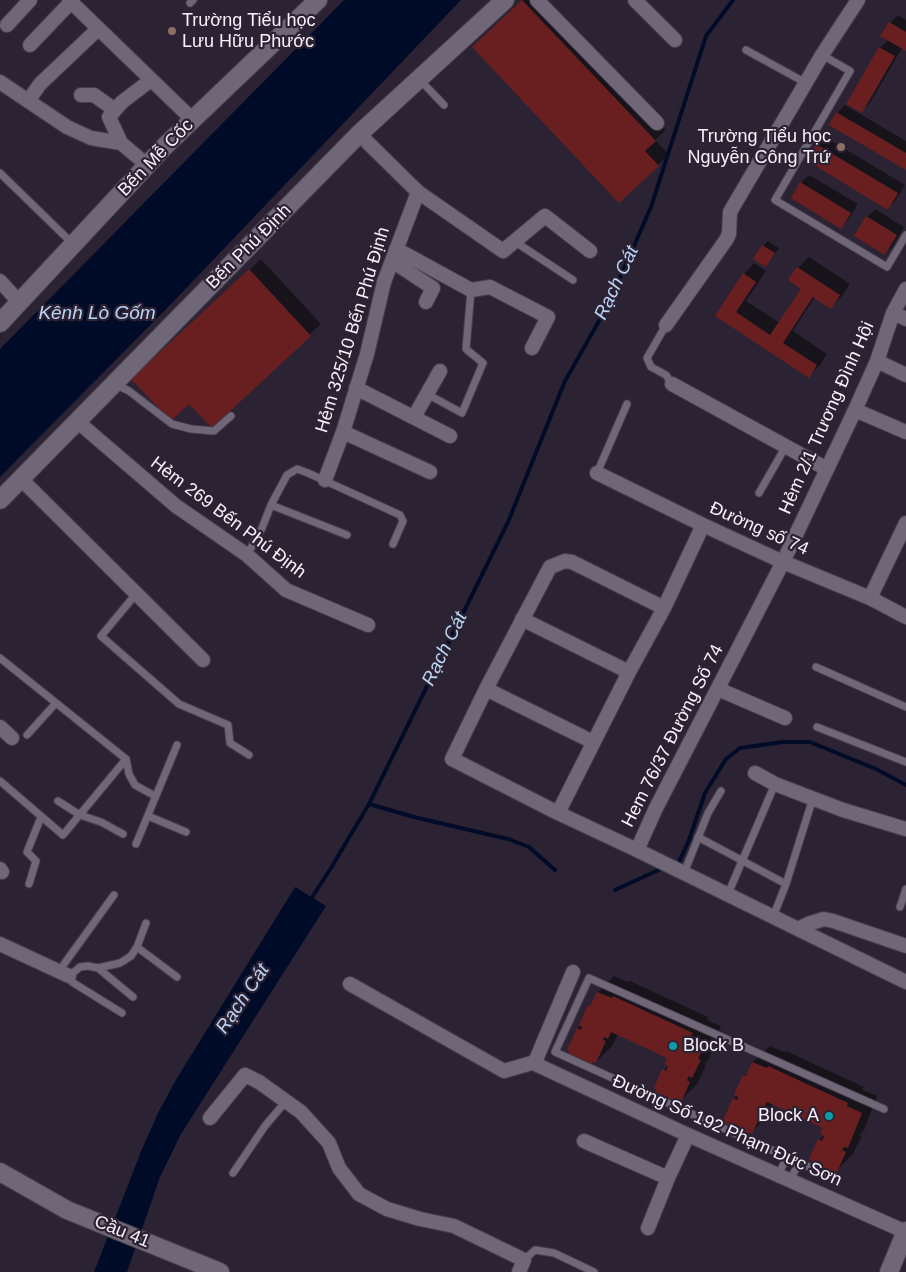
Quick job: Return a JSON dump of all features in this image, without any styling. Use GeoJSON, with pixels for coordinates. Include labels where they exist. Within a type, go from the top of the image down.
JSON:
{"type":"FeatureCollection","features":[{"type":"Feature","properties":{"kind":"street"},"geometry":{"type":"LineString","coordinates":[[8,25],[30,0]]}},
{"type":"Feature","properties":{"kind":"street","name":"Bến Phú Định"},"geometry":{"type":"LineString","coordinates":[[0,500],[359,134],[505,0]]}},
{"type":"Feature","properties":{"kind":"street"},"geometry":{"type":"LineString","coordinates":[[536,0],[657,123]]}},
{"type":"Feature","properties":{"kind":"street"},"geometry":{"type":"LineString","coordinates":[[635,0],[675,40]]}},
{"type":"Feature","properties":{"kind":"street"},"geometry":{"type":"LineString","coordinates":[[666,325],[726,240],[730,212],[822,55],[858,0]]}},
{"type":"Feature","properties":{"kind":"street"},"geometry":{"type":"LineString","coordinates":[[30,45],[70,1],[193,120]]}},
{"type":"Feature","properties":{"kind":"street","name":"Bến Mễ Cốc"},"geometry":{"type":"LineString","coordinates":[[0,323],[147,165],[313,2]]}},
{"type":"Feature","properties":{"kind":"street"},"geometry":{"type":"LineString","coordinates":[[28,101],[40,84],[98,29]]}},
{"type":"Feature","properties":{"kind":"street"},"geometry":{"type":"LineString","coordinates":[[120,143],[110,116],[122,102],[151,80]]}},
{"type":"Feature","properties":{"kind":"street"},"geometry":{"type":"LineString","coordinates":[[0,82],[67,127],[91,138],[120,143],[147,165]]}},
{"type":"Feature","properties":{"kind":"street"},"geometry":{"type":"LineString","coordinates":[[81,95],[94,95],[115,110]]}},
{"type":"Feature","properties":{"kind":"street"},"geometry":{"type":"LineString","coordinates":[[359,134],[418,192],[503,251],[545,216],[590,251]]}},
{"type":"Feature","properties":{"kind":"street","name":"Hẻm 325/10 Bến Phú Định"},"geometry":{"type":"LineString","coordinates":[[325,480],[343,432],[367,354],[384,282],[418,192]]}},
{"type":"Feature","properties":{"kind":"street"},"geometry":{"type":"LineString","coordinates":[[394,255],[472,290],[490,287],[548,317],[532,348]]}},
{"type":"Feature","properties":{"kind":"street"},"geometry":{"type":"LineString","coordinates":[[394,255],[433,288],[426,302]]}},
{"type":"Feature","properties":{"kind":"street"},"geometry":{"type":"LineString","coordinates":[[0,282],[19,302]]}},
{"type":"Feature","properties":{"kind":"street","name":"Hẻm 2/1 Trương Đình Hội"},"geometry":{"type":"LineString","coordinates":[[783,562],[855,410],[877,361],[893,313],[906,289]]}},
{"type":"Feature","properties":{"kind":"street"},"geometry":{"type":"LineString","coordinates":[[893,313],[906,319]]}},
{"type":"Feature","properties":{"kind":"street"},"geometry":{"type":"LineString","coordinates":[[877,361],[906,374]]}},
{"type":"Feature","properties":{"kind":"street"},"geometry":{"type":"LineString","coordinates":[[414,416],[440,371]]}},
{"type":"Feature","properties":{"kind":"street"},"geometry":{"type":"LineString","coordinates":[[672,384],[827,469]]}},
{"type":"Feature","properties":{"kind":"street"},"geometry":{"type":"LineString","coordinates":[[356,388],[450,436]]}},
{"type":"Feature","properties":{"kind":"street"},"geometry":{"type":"LineString","coordinates":[[855,410],[906,432]]}},
{"type":"Feature","properties":{"kind":"street","name":"Hẻm 269 Bến Phú Định"},"geometry":{"type":"LineString","coordinates":[[78,422],[176,506],[247,555],[286,590],[368,625]]}},
{"type":"Feature","properties":{"kind":"street"},"geometry":{"type":"LineString","coordinates":[[343,432],[430,472]]}},
{"type":"Feature","properties":{"kind":"street","name":"Đường số 74"},"geometry":{"type":"LineString","coordinates":[[597,474],[783,562],[870,598],[906,617]]}},
{"type":"Feature","properties":{"kind":"street"},"geometry":{"type":"LineString","coordinates":[[22,479],[203,660]]}},
{"type":"Feature","properties":{"kind":"street"},"geometry":{"type":"LineString","coordinates":[[870,598],[906,523]]}},
{"type":"Feature","properties":{"kind":"street"},"geometry":{"type":"LineString","coordinates":[[558,813],[629,672],[664,608],[703,525]]}},
{"type":"Feature","properties":{"kind":"street"},"geometry":{"type":"LineString","coordinates":[[593,742],[486,688],[550,566],[565,561],[572,562],[664,608]]}},
{"type":"Feature","properties":{"kind":"street","name":"Hem 76/37 Đường Số 74"},"geometry":{"type":"LineString","coordinates":[[486,688],[452,759],[558,813],[637,850],[656,808],[783,562]]}},
{"type":"Feature","properties":{"kind":"street"},"geometry":{"type":"LineString","coordinates":[[522,619],[629,672]]}},
{"type":"Feature","properties":{"kind":"street"},"geometry":{"type":"LineString","coordinates":[[718,689],[785,718]]}},
{"type":"Feature","properties":{"kind":"street"},"geometry":{"type":"LineString","coordinates":[[0,727],[12,738]]}},
{"type":"Feature","properties":{"kind":"street"},"geometry":{"type":"LineString","coordinates":[[754,773],[775,784],[843,810],[906,829]]}},
{"type":"Feature","properties":{"kind":"street"},"geometry":{"type":"LineString","coordinates":[[637,850],[906,982]]}},
{"type":"Feature","properties":{"kind":"street"},"geometry":{"type":"LineString","coordinates":[[798,929],[815,921],[833,921],[906,946]]}},
{"type":"Feature","properties":{"kind":"street"},"geometry":{"type":"LineString","coordinates":[[0,944],[64,973]]}},
{"type":"Feature","properties":{"kind":"street"},"geometry":{"type":"LineString","coordinates":[[350,984],[504,1071],[535,1062],[573,972]]}},
{"type":"Feature","properties":{"kind":"street","name":"Đường Số 192 Phạm Đức Sơn"},"geometry":{"type":"LineString","coordinates":[[533,1062],[688,1136],[906,1232]]}},
{"type":"Feature","properties":{"kind":"street"},"geometry":{"type":"LineString","coordinates":[[210,1118],[245,1075],[259,1082],[301,1112],[328,1143],[339,1168],[359,1194],[387,1209],[420,1219],[454,1226],[522,1266]]}},
{"type":"Feature","properties":{"kind":"street"},"geometry":{"type":"LineString","coordinates":[[648,1228],[668,1178],[688,1136]]}},
{"type":"Feature","properties":{"kind":"street"},"geometry":{"type":"LineString","coordinates":[[584,1141],[668,1178]]}},
{"type":"Feature","properties":{"kind":"street","name":"Cầu 41"},"geometry":{"type":"LineString","coordinates":[[0,1172],[67,1210],[220,1272]]}},
{"type":"Feature","properties":{"kind":"street"},"geometry":{"type":"LineString","coordinates":[[889,1272],[906,1232]]}},
{"type":"Feature","properties":{"kind":"lane"},"geometry":{"type":"LineString","coordinates":[[746,50],[806,83]]}},
{"type":"Feature","properties":{"kind":"lane"},"geometry":{"type":"LineString","coordinates":[[822,55],[850,71],[775,200],[887,267],[906,234]]}},
{"type":"Feature","properties":{"kind":"lane"},"geometry":{"type":"LineString","coordinates":[[419,79],[444,105]]}},
{"type":"Feature","properties":{"kind":"lane"},"geometry":{"type":"LineString","coordinates":[[0,173],[73,244]]}},
{"type":"Feature","properties":{"kind":"lane"},"geometry":{"type":"LineString","coordinates":[[514,241],[573,280]]}},
{"type":"Feature","properties":{"kind":"lane"},"geometry":{"type":"LineString","coordinates":[[427,394],[462,413],[483,363],[466,349],[472,290]]}},
{"type":"Feature","properties":{"kind":"lane"},"geometry":{"type":"LineString","coordinates":[[666,325],[646,358],[650,367],[666,376],[672,384]]}},
{"type":"Feature","properties":{"kind":"lane"},"geometry":{"type":"LineString","coordinates":[[114,384],[129,390],[172,424],[191,429],[214,431],[231,416]]}},
{"type":"Feature","properties":{"kind":"lane"},"geometry":{"type":"LineString","coordinates":[[597,474],[626,404]]}},
{"type":"Feature","properties":{"kind":"lane"},"geometry":{"type":"LineString","coordinates":[[759,494],[786,446]]}},
{"type":"Feature","properties":{"kind":"lane"},"geometry":{"type":"LineString","coordinates":[[247,555],[287,474],[297,469],[400,515],[403,521],[393,544]]}},
{"type":"Feature","properties":{"kind":"lane"},"geometry":{"type":"LineString","coordinates":[[271,505],[347,535]]}},
{"type":"Feature","properties":{"kind":"lane"},"geometry":{"type":"LineString","coordinates":[[136,594],[101,636],[179,704],[228,725],[230,743],[249,756]]}},
{"type":"Feature","properties":{"kind":"lane"},"geometry":{"type":"LineString","coordinates":[[0,658],[126,759],[129,774],[134,785],[156,796]]}},
{"type":"Feature","properties":{"kind":"lane"},"geometry":{"type":"LineString","coordinates":[[816,667],[906,706]]}},
{"type":"Feature","properties":{"kind":"lane"},"geometry":{"type":"LineString","coordinates":[[27,735],[56,703]]}},
{"type":"Feature","properties":{"kind":"lane"},"geometry":{"type":"LineString","coordinates":[[817,727],[906,762]]}},
{"type":"Feature","properties":{"kind":"lane"},"geometry":{"type":"LineString","coordinates":[[136,844],[177,745]]}},
{"type":"Feature","properties":{"kind":"lane"},"geometry":{"type":"LineString","coordinates":[[0,781],[64,836],[126,759]]}},
{"type":"Feature","properties":{"kind":"lane"},"geometry":{"type":"LineString","coordinates":[[728,894],[775,784]]}},
{"type":"Feature","properties":{"kind":"lane"},"geometry":{"type":"LineString","coordinates":[[684,873],[708,813],[721,791]]}},
{"type":"Feature","properties":{"kind":"lane"},"geometry":{"type":"LineString","coordinates":[[773,916],[786,884],[813,798]]}},
{"type":"Feature","properties":{"kind":"lane"},"geometry":{"type":"LineString","coordinates":[[58,801],[80,815],[101,822],[122,834]]}},
{"type":"Feature","properties":{"kind":"lane"},"geometry":{"type":"LineString","coordinates":[[29,884],[36,861],[27,852],[41,816]]}},
{"type":"Feature","properties":{"kind":"lane"},"geometry":{"type":"LineString","coordinates":[[148,816],[186,832]]}},
{"type":"Feature","properties":{"kind":"lane"},"geometry":{"type":"LineString","coordinates":[[698,837],[786,884]]}},
{"type":"Feature","properties":{"kind":"lane"},"geometry":{"type":"LineString","coordinates":[[900,907],[906,889]]}},
{"type":"Feature","properties":{"kind":"lane"},"geometry":{"type":"LineString","coordinates":[[64,973],[114,895]]}},
{"type":"Feature","properties":{"kind":"lane"},"geometry":{"type":"LineString","coordinates":[[64,973],[80,967],[98,968],[120,963],[130,956],[137,946],[146,923]]}},
{"type":"Feature","properties":{"kind":"lane"},"geometry":{"type":"LineString","coordinates":[[137,946],[178,978]]}},
{"type":"Feature","properties":{"kind":"lane"},"geometry":{"type":"LineString","coordinates":[[98,968],[133,997]]}},
{"type":"Feature","properties":{"kind":"lane"},"geometry":{"type":"LineString","coordinates":[[64,973],[72,982],[122,1013]]}},
{"type":"Feature","properties":{"kind":"lane"},"geometry":{"type":"LineString","coordinates":[[831,1177],[555,1052],[589,978],[884,1109]]}},
{"type":"Feature","properties":{"kind":"lane"},"geometry":{"type":"LineString","coordinates":[[233,1172],[265,1126],[286,1101]]}},
{"type":"Feature","properties":{"kind":"lane"},"geometry":{"type":"LineString","coordinates":[[784,1178],[787,1157]]}},
{"type":"Feature","properties":{"kind":"lane"},"geometry":{"type":"LineString","coordinates":[[784,1178],[798,1163]]}},
{"type":"Feature","properties":{"kind":"lane"},"geometry":{"type":"LineString","coordinates":[[522,1266],[535,1250],[554,1253],[594,1272]]}},
{"type":"Feature","properties":{"kind":"water","name":"Kênh Lò Gốm"},"geometry":{"type":"Polygon","coordinates":[[[344,0],[461,0],[174,301],[0,477],[0,349],[344,0]]]}},
{"type":"Feature","properties":{"kind":"water"},"geometry":{"type":"Polygon","coordinates":[[[295,887],[326,906],[181,1134],[160,1177],[127,1272],[94,1272],[142,1149],[159,1111],[177,1078],[295,887]]]}},
{"type":"Feature","properties":{"kind":"building"},"geometry":{"type":"Polygon","coordinates":[[[522,0],[656,141],[645,151],[659,166],[619,203],[472,47],[522,0]]]}},
{"type":"Feature","properties":{"kind":"building"},"geometry":{"type":"Polygon","coordinates":[[[889,22],[906,32],[906,51],[880,36],[889,22]]]}},
{"type":"Feature","properties":{"kind":"building"},"geometry":{"type":"Polygon","coordinates":[[[879,47],[895,56],[862,113],[846,104],[879,47]]]}},
{"type":"Feature","properties":{"kind":"building"},"geometry":{"type":"Polygon","coordinates":[[[836,112],[906,153],[906,170],[829,125],[836,112]]]}},
{"type":"Feature","properties":{"kind":"building"},"geometry":{"type":"Polygon","coordinates":[[[816,144],[898,193],[888,210],[806,160],[816,144]]]}},
{"type":"Feature","properties":{"kind":"building"},"geometry":{"type":"Polygon","coordinates":[[[800,182],[851,213],[841,229],[791,198],[800,182]]]}},
{"type":"Feature","properties":{"kind":"building"},"geometry":{"type":"Polygon","coordinates":[[[866,216],[897,235],[885,255],[854,236],[866,216]]]}},
{"type":"Feature","properties":{"kind":"building"},"geometry":{"type":"Polygon","coordinates":[[[762,245],[775,253],[766,267],[753,259],[762,245]]]}},
{"type":"Feature","properties":{"kind":"building"},"geometry":{"type":"Polygon","coordinates":[[[797,267],[840,295],[831,309],[813,297],[783,343],[817,365],[809,378],[715,316],[743,273],[756,282],[736,312],[770,335],[801,289],[788,280],[797,267]]]}},
{"type":"Feature","properties":{"kind":"building"},"geometry":{"type":"Polygon","coordinates":[[[249,269],[311,336],[212,428],[189,404],[171,421],[131,379],[249,269]]]}},
{"type":"Feature","properties":{"kind":"building","name":"Block B"},"geometry":{"type":"Polygon","coordinates":[[[597,992],[612,998],[613,996],[693,1033],[691,1036],[706,1043],[698,1059],[701,1060],[692,1078],[689,1076],[687,1080],[690,1082],[681,1102],[679,1103],[655,1092],[654,1088],[662,1069],[666,1071],[668,1066],[664,1064],[667,1058],[611,1032],[608,1039],[604,1037],[603,1040],[606,1041],[596,1063],[593,1062],[592,1064],[568,1053],[569,1051],[567,1050],[577,1028],[581,1030],[582,1027],[579,1025],[588,1005],[590,1006],[597,992]]]}},
{"type":"Feature","properties":{"kind":"building","name":"Block A"},"geometry":{"type":"Polygon","coordinates":[[[752,1062],[767,1068],[768,1066],[848,1103],[847,1106],[862,1113],[848,1148],[844,1147],[842,1150],[846,1152],[837,1172],[835,1173],[811,1162],[812,1160],[809,1159],[818,1139],[822,1141],[824,1136],[820,1134],[823,1128],[767,1102],[763,1109],[760,1108],[759,1110],[762,1112],[752,1134],[724,1123],[725,1121],[723,1120],[733,1098],[737,1100],[738,1097],[734,1095],[743,1075],[746,1076],[752,1062]]]}},
{"type":"Feature","properties":{"kind":"waterway","name":"Rạch Cát"},"geometry":{"type":"LineString","coordinates":[[309,902],[369,804],[508,522],[565,381],[607,307],[651,207],[706,36],[733,0]]}},
{"type":"Feature","properties":{"kind":"waterway"},"geometry":{"type":"LineString","coordinates":[[674,864],[679,862],[689,840],[705,793],[726,759],[740,748],[783,742],[810,742],[876,769],[906,785]]}},
{"type":"Feature","properties":{"kind":"waterway"},"geometry":{"type":"LineString","coordinates":[[369,804],[414,817],[508,839],[529,847],[555,870]]}},
{"type":"Feature","properties":{"kind":"waterway"},"geometry":{"type":"LineString","coordinates":[[615,890],[665,867]]}},
{"type":"Feature","properties":{"kind":"place","name":"Trường Tiểu học Lưu Hữu Phước"},"geometry":{"type":"Point","coordinates":[172,31]}},
{"type":"Feature","properties":{"kind":"place","name":"Trường Tiểu học Nguyễn Công Trứ"},"geometry":{"type":"Point","coordinates":[841,147]}},
{"type":"Feature","properties":{"kind":"place","name":"Block B"},"geometry":{"type":"Point","coordinates":[673,1046]}},
{"type":"Feature","properties":{"kind":"place","name":"Block A"},"geometry":{"type":"Point","coordinates":[829,1116]}}]}
